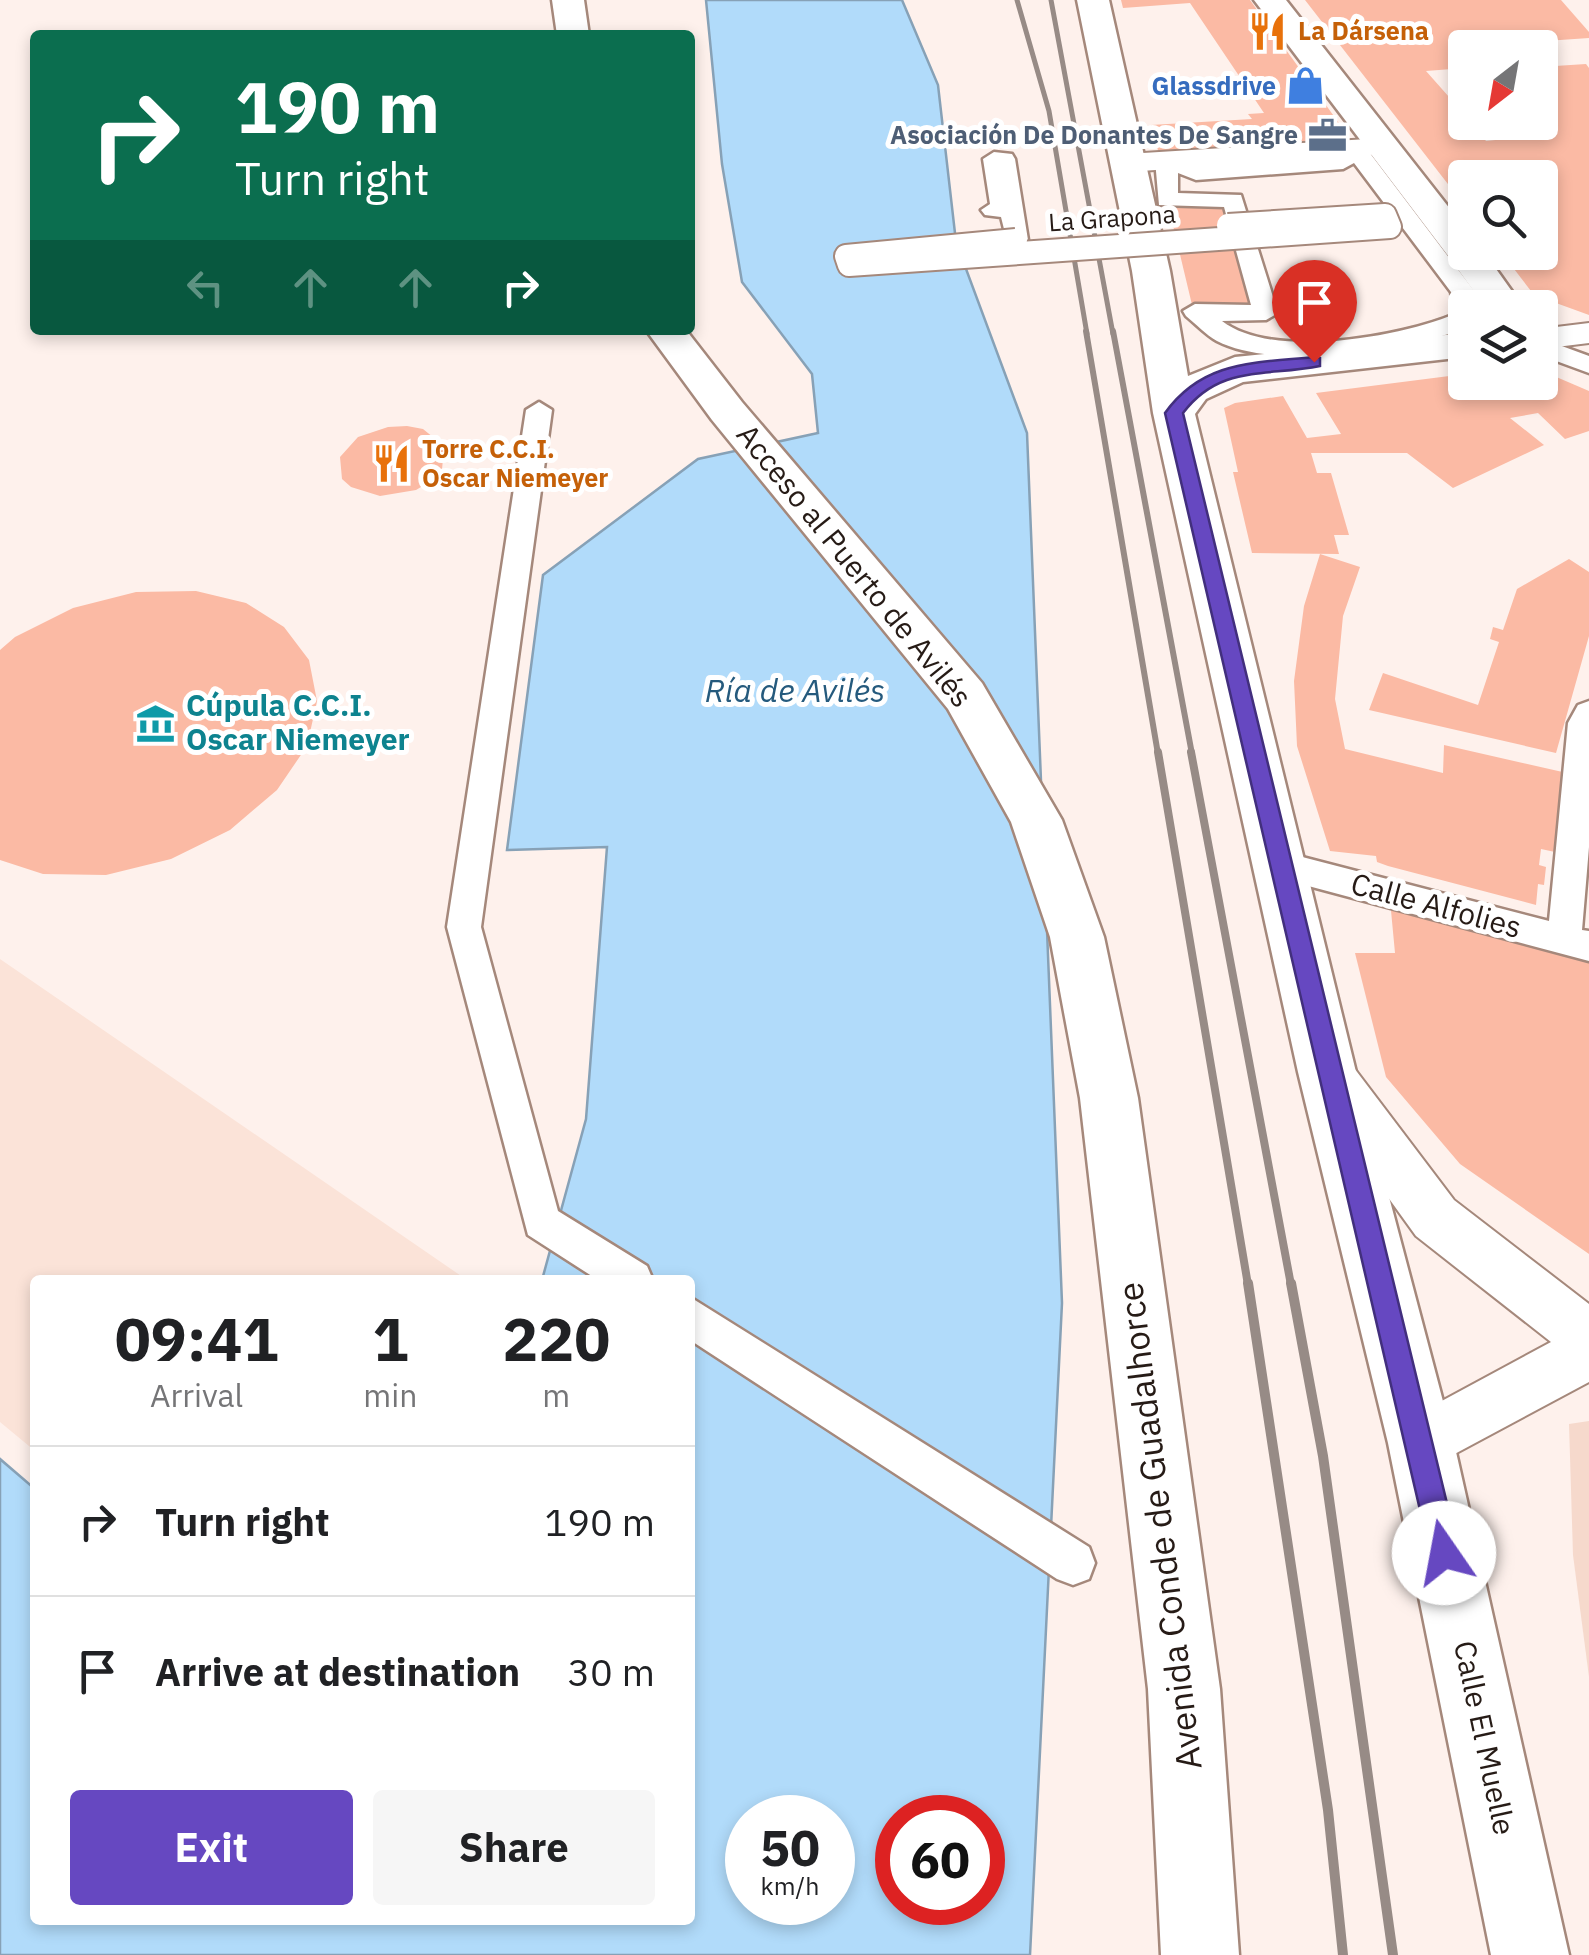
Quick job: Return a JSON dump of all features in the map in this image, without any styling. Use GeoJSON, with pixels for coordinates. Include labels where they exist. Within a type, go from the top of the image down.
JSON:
{"type":"FeatureCollection","features":[{"type":"Feature","properties":{"kind":"main road"},"geometry":{"type":"LineString","coordinates":[[568,0],[572,30]]}},
{"type":"Feature","properties":{"kind":"main road"},"geometry":{"type":"LineString","coordinates":[[1092,0],[1151,271],[1180,322],[1201,337],[1278,364]]}},
{"type":"Feature","properties":{"kind":"main road"},"geometry":{"type":"LineString","coordinates":[[1270,0],[1369,148],[1492,290]]}},
{"type":"Feature","properties":{"kind":"main road","name":"Calle El Muelle"},"geometry":{"type":"LineString","coordinates":[[1151,271],[1174,413],[1328,1072],[1421,1443],[1530,1955]]}},
{"type":"Feature","properties":{"kind":"main road","name":"Acceso al Puerto de Avilés"},"geometry":{"type":"LineString","coordinates":[[670,335],[727,412],[965,696],[1036,820],[1077,937],[1109,1098]]}},
{"type":"Feature","properties":{"kind":"main road"},"geometry":{"type":"LineString","coordinates":[[1174,413],[1192,390],[1235,370],[1448,347]]}},
{"type":"Feature","properties":{"kind":"main road","name":"Avenida Conde de Guadalhorce"},"geometry":{"type":"LineString","coordinates":[[1109,1098],[1184,1689],[1200,1955]]}},
{"type":"Feature","properties":{"kind":"street"},"geometry":{"type":"LineString","coordinates":[[1127,163],[1369,148],[1462,290]]}},
{"type":"Feature","properties":{"kind":"street","name":"La Grapona"},"geometry":{"type":"LineString","coordinates":[[993,210],[1002,210],[994,159],[1004,159],[1012,255],[846,256],[849,266],[1390,227],[1385,215],[1229,228]]}},
{"type":"Feature","properties":{"kind":"street"},"geometry":{"type":"LineString","coordinates":[[1166,160],[1167,200],[1233,200],[1266,312],[1195,310],[1228,338],[1302,350],[1434,334],[1448,327]]}},
{"type":"Feature","properties":{"kind":"street"},"geometry":{"type":"LineString","coordinates":[[1558,339],[1589,333]]}},
{"type":"Feature","properties":{"kind":"street"},"geometry":{"type":"LineString","coordinates":[[1558,350],[1589,365]]}},
{"type":"Feature","properties":{"kind":"street"},"geometry":{"type":"LineString","coordinates":[[539,410],[464,928],[542,1222],[625,1275]]}},
{"type":"Feature","properties":{"kind":"street"},"geometry":{"type":"LineString","coordinates":[[1576,943],[1584,723],[1589,713]]}},
{"type":"Feature","properties":{"kind":"street","name":"Calle Alfolies"},"geometry":{"type":"LineString","coordinates":[[1282,866],[1576,943]]}},
{"type":"Feature","properties":{"kind":"street"},"geometry":{"type":"LineString","coordinates":[[1328,1072],[1435,1218],[1589,1338]]}},
{"type":"Feature","properties":{"kind":"street"},"geometry":{"type":"LineString","coordinates":[[695,1319],[1073,1563]]}},
{"type":"Feature","properties":{"kind":"street"},"geometry":{"type":"LineString","coordinates":[[1421,1443],[1589,1352]]}},
{"type":"Feature","properties":{"kind":"shaded area"},"geometry":{"type":"Polygon","coordinates":[[[0,959],[460,1275],[30,1275],[30,1447],[0,1422],[0,959]]]}},
{"type":"Feature","properties":{"kind":"shaded area"},"geometry":{"type":"Polygon","coordinates":[[[1589,1421],[1589,1677],[1573,1555],[1569,1424],[1589,1421]]]}},
{"type":"Feature","properties":{"kind":"water","name":"Ría de Avilés"},"geometry":{"type":"Polygon","coordinates":[[[706,0],[902,0],[938,85],[956,242],[1027,433],[1062,1303],[1030,1955],[0,1955],[0,1459],[30,1485],[30,1925],[695,1925],[695,1275],[543,1275],[586,1119],[607,847],[507,850],[543,575],[698,459],[818,433],[812,374],[742,282],[722,164],[706,0]]]}},
{"type":"Feature","properties":{"kind":"building"},"geometry":{"type":"Polygon","coordinates":[[[1121,0],[1250,0],[1349,137],[1159,154],[1151,125],[1252,119],[1248,114],[1264,113],[1190,3],[1123,8],[1121,0]]]}},
{"type":"Feature","properties":{"kind":"building"},"geometry":{"type":"Polygon","coordinates":[[[1305,0],[1561,0],[1589,32],[1589,38],[1558,40],[1558,30],[1448,30],[1448,69],[1426,71],[1448,96],[1448,140],[1558,140],[1558,66],[1586,64],[1589,68],[1589,315],[1558,304],[1558,290],[1530,290],[1515,270],[1558,270],[1558,160],[1448,160],[1448,184],[1305,0]]]}},
{"type":"Feature","properties":{"kind":"building"},"geometry":{"type":"Polygon","coordinates":[[[1167,200],[1233,200],[1263,309],[1193,309],[1167,200]]]}},
{"type":"Feature","properties":{"kind":"building"},"geometry":{"type":"Polygon","coordinates":[[[1448,376],[1448,400],[1558,400],[1558,378],[1589,391],[1589,431],[1565,439],[1538,413],[1510,418],[1544,445],[1453,488],[1407,453],[1311,453],[1317,473],[1331,473],[1349,535],[1334,535],[1339,554],[1252,553],[1233,472],[1238,472],[1224,408],[1283,396],[1307,438],[1341,434],[1316,393],[1448,376]]]}},
{"type":"Feature","properties":{"kind":"building","name":"Torre C.C.I. Oscar Niemeyer"},"geometry":{"type":"Polygon","coordinates":[[[388,427],[423,429],[444,446],[442,470],[431,481],[416,490],[380,496],[351,487],[342,479],[340,457],[358,437],[388,427]]]}},
{"type":"Feature","properties":{"kind":"building"},"geometry":{"type":"Polygon","coordinates":[[[1320,554],[1360,567],[1343,616],[1335,699],[1345,749],[1443,773],[1444,745],[1567,773],[1569,855],[1541,849],[1539,865],[1546,867],[1544,885],[1538,884],[1536,905],[1388,866],[1377,862],[1376,856],[1330,851],[1297,746],[1294,681],[1304,606],[1320,554]]]}},
{"type":"Feature","properties":{"kind":"building"},"geometry":{"type":"Polygon","coordinates":[[[1569,559],[1589,572],[1589,636],[1556,753],[1369,710],[1383,673],[1478,705],[1499,642],[1490,639],[1493,627],[1503,630],[1517,589],[1569,559]]]}},
{"type":"Feature","properties":{"kind":"building","name":"Cúpula C.C.I. Oscar Niemeyer"},"geometry":{"type":"Polygon","coordinates":[[[196,591],[246,603],[284,627],[309,660],[317,701],[307,746],[277,790],[230,830],[171,859],[106,875],[43,874],[0,860],[0,650],[15,637],[73,608],[136,592],[196,591]]]}},
{"type":"Feature","properties":{"kind":"building"},"geometry":{"type":"Polygon","coordinates":[[[1390,900],[1589,958],[1589,1254],[1460,1164],[1386,1077],[1355,953],[1395,953],[1390,900]]]}},
{"type":"Feature","properties":{"kind":"railway"},"geometry":{"type":"LineString","coordinates":[[1017,0],[1049,111],[1087,334]]}},
{"type":"Feature","properties":{"kind":"railway"},"geometry":{"type":"LineString","coordinates":[[1051,0],[1113,334]]}},
{"type":"Feature","properties":{"kind":"railway"},"geometry":{"type":"LineString","coordinates":[[1086,331],[1158,754]]}},
{"type":"Feature","properties":{"kind":"railway"},"geometry":{"type":"LineString","coordinates":[[1113,331],[1192,754]]}},
{"type":"Feature","properties":{"kind":"railway"},"geometry":{"type":"LineString","coordinates":[[1158,752],[1248,1285]]}},
{"type":"Feature","properties":{"kind":"railway"},"geometry":{"type":"LineString","coordinates":[[1191,752],[1291,1285]]}},
{"type":"Feature","properties":{"kind":"railway"},"geometry":{"type":"LineString","coordinates":[[1248,1283],[1328,1810],[1343,1955]]}},
{"type":"Feature","properties":{"kind":"railway"},"geometry":{"type":"LineString","coordinates":[[1291,1283],[1323,1456],[1393,1955]]}},
{"type":"Feature","properties":{"kind":"place","name":"La Dársena"},"geometry":{"type":"Point","coordinates":[1268,31]}},
{"type":"Feature","properties":{"kind":"place","name":"Glassdrive"},"geometry":{"type":"Point","coordinates":[1306,86]}},
{"type":"Feature","properties":{"kind":"place","name":"Asociación De Donantes De Sangre"},"geometry":{"type":"Point","coordinates":[1328,135]}},
{"type":"Feature","properties":{"kind":"place","name":"Torre C.C.I. Oscar Niemeyer"},"geometry":{"type":"Point","coordinates":[392,463]}},
{"type":"Feature","properties":{"kind":"place","name":"Cúpula C.C.I. Oscar Niemeyer"},"geometry":{"type":"Point","coordinates":[156,723]}},
{"type":"Feature","properties":{"kind":"route"},"geometry":{"type":"LineString","coordinates":[[1314,362],[1235,370],[1212,378],[1192,390],[1174,413],[1444,1553]]}}]}
